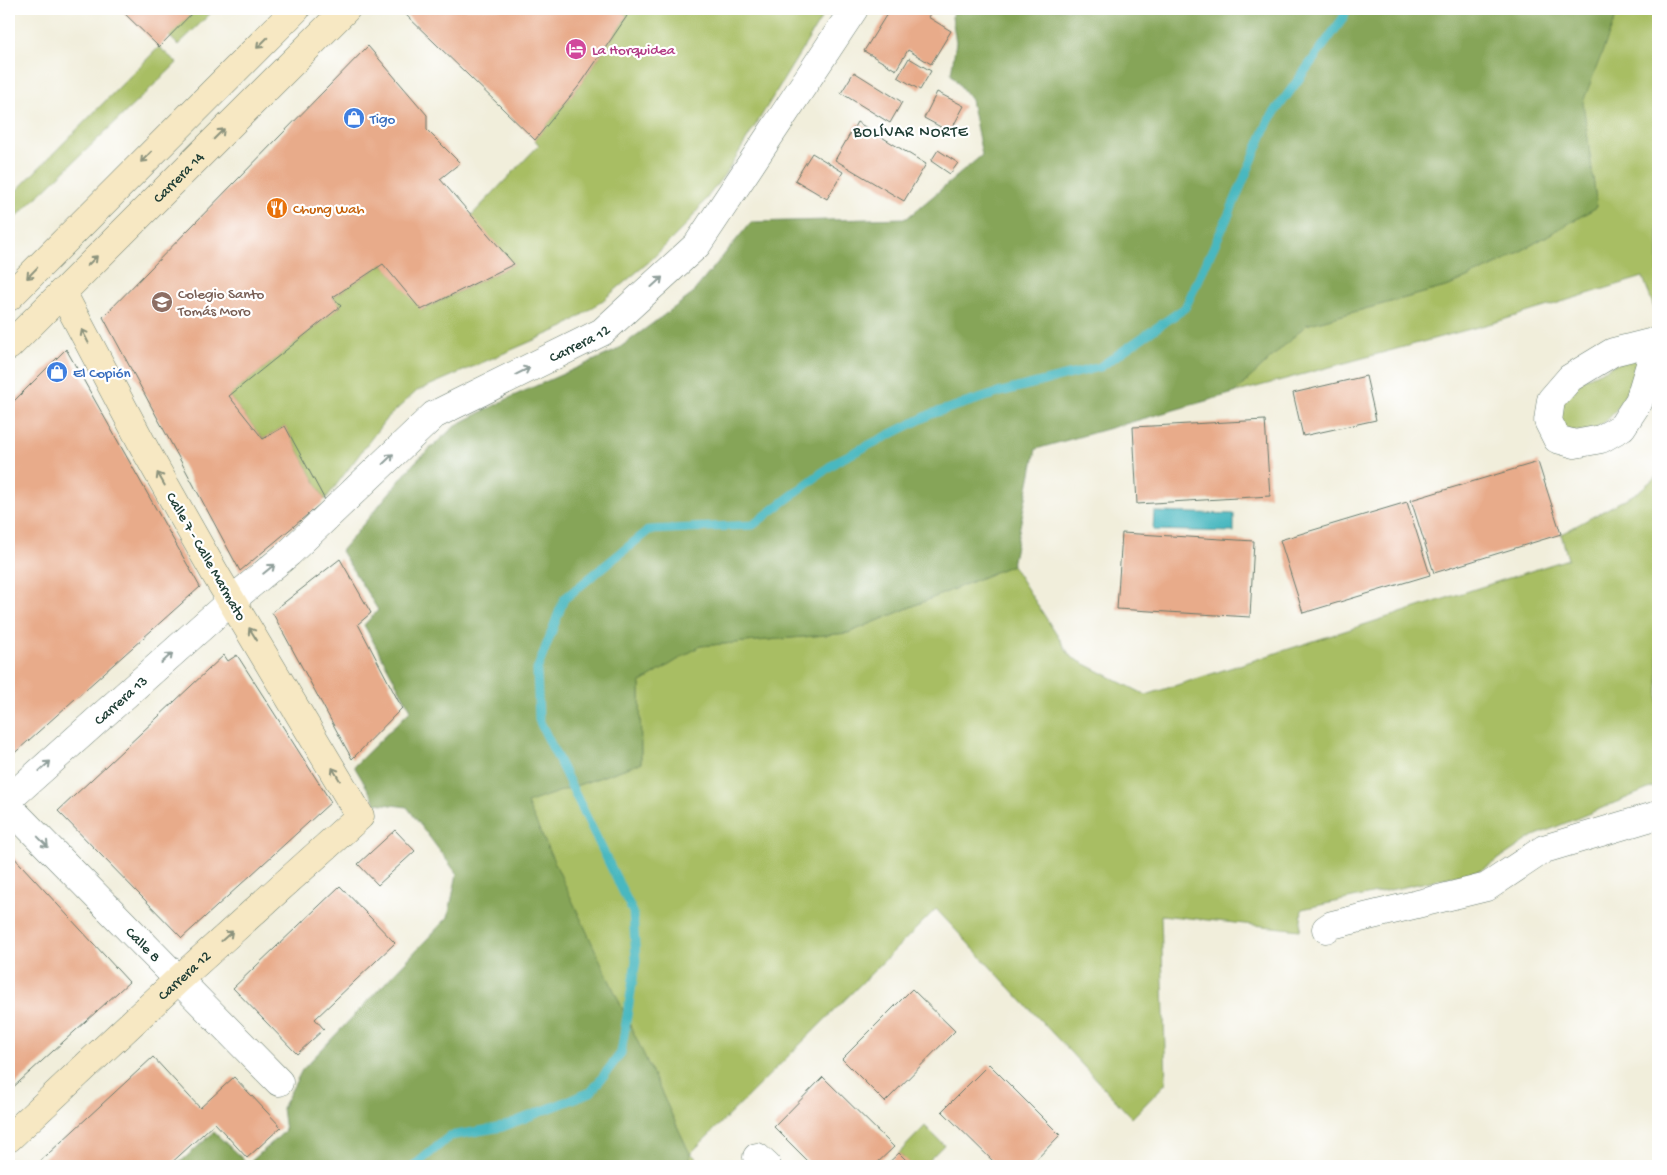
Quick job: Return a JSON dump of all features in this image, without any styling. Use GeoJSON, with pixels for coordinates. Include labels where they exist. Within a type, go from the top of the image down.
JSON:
{"type":"FeatureCollection","features":[{"type":"Feature","properties":{"kind":"main road"},"geometry":{"type":"LineString","coordinates":[[9,297],[296,9]]}},
{"type":"Feature","properties":{"kind":"main road","name":"Carrera 14"},"geometry":{"type":"LineString","coordinates":[[9,346],[346,9]]}},
{"type":"Feature","properties":{"kind":"main road","name":"Calle 7 - Calle Marmato"},"geometry":{"type":"LineString","coordinates":[[62,292],[146,453],[360,816]]}},
{"type":"Feature","properties":{"kind":"main road","name":"Carrera 12"},"geometry":{"type":"LineString","coordinates":[[9,1138],[178,980],[360,816]]}},
{"type":"Feature","properties":{"kind":"street","name":"Carrera 12"},"geometry":{"type":"LineString","coordinates":[[232,600],[289,553],[434,415],[602,332],[697,245],[854,9]]}},
{"type":"Feature","properties":{"kind":"street","name":"Carrera 13"},"geometry":{"type":"LineString","coordinates":[[9,798],[232,600]]}},
{"type":"Feature","properties":{"kind":"street","name":"Calle 8"},"geometry":{"type":"LineString","coordinates":[[9,807],[279,1082]]}},
{"type":"Feature","properties":{"kind":"street"},"geometry":{"type":"LineString","coordinates":[[1326,929],[1487,887],[1544,849],[1658,815]]}},
{"type":"Feature","properties":{"kind":"green space"},"geometry":{"type":"Polygon","coordinates":[[[196,9],[213,11],[178,45],[169,36],[196,9]]]}},
{"type":"Feature","properties":{"kind":"green space"},"geometry":{"type":"Polygon","coordinates":[[[619,9],[827,9],[728,170],[687,224],[650,261],[602,301],[564,327],[417,391],[386,419],[325,500],[285,426],[263,439],[229,396],[341,306],[333,297],[383,264],[422,310],[514,264],[471,216],[539,145],[535,140],[582,82],[627,16],[619,9]]]}},
{"type":"Feature","properties":{"kind":"green space"},"geometry":{"type":"Polygon","coordinates":[[[955,9],[1619,9],[1583,102],[1597,207],[1502,262],[1449,286],[1306,325],[1234,393],[1036,449],[1012,565],[848,633],[700,646],[640,683],[641,763],[527,803],[690,1154],[690,1166],[176,1166],[214,1132],[248,1164],[285,1131],[282,1108],[302,1070],[448,917],[457,874],[407,807],[376,803],[354,766],[411,710],[364,625],[378,610],[341,551],[415,462],[456,425],[513,396],[615,351],[690,296],[751,222],[907,218],[982,155],[971,100],[951,74],[956,42],[952,17],[955,9]]]}},
{"type":"Feature","properties":{"kind":"green space"},"geometry":{"type":"Polygon","coordinates":[[[1619,9],[1658,9],[1658,319],[1643,277],[1496,322],[1234,393],[1306,325],[1449,286],[1502,262],[1597,207],[1582,102],[1619,9]]]}},
{"type":"Feature","properties":{"kind":"green space"},"geometry":{"type":"Polygon","coordinates":[[[159,47],[177,63],[9,224],[9,198],[159,47]]]}},
{"type":"Feature","properties":{"kind":"green space"},"geometry":{"type":"Polygon","coordinates":[[[1642,352],[1623,399],[1607,420],[1597,427],[1586,431],[1559,429],[1558,401],[1574,384],[1642,352]]]}},
{"type":"Feature","properties":{"kind":"green space"},"geometry":{"type":"Polygon","coordinates":[[[1658,475],[1658,785],[1534,836],[1482,870],[1302,909],[1300,930],[1161,915],[1166,1083],[1132,1118],[936,909],[691,1153],[703,1166],[690,1166],[690,1154],[526,803],[641,763],[640,683],[700,646],[848,633],[1012,565],[1071,657],[1146,695],[1568,559],[1561,534],[1638,492],[1658,475]]]}},
{"type":"Feature","properties":{"kind":"green space"},"geometry":{"type":"Polygon","coordinates":[[[925,1126],[944,1145],[923,1166],[912,1166],[899,1153],[925,1126]]]}},
{"type":"Feature","properties":{"kind":"water"},"geometry":{"type":"Polygon","coordinates":[[[1154,512],[1234,514],[1234,532],[1153,530],[1154,512]]]}},
{"type":"Feature","properties":{"kind":"building"},"geometry":{"type":"Polygon","coordinates":[[[120,9],[196,9],[159,47],[120,9]]]}},
{"type":"Feature","properties":{"kind":"building"},"geometry":{"type":"Polygon","coordinates":[[[404,9],[619,9],[627,16],[582,82],[535,140],[402,11],[404,9]]]}},
{"type":"Feature","properties":{"kind":"building"},"geometry":{"type":"Polygon","coordinates":[[[890,9],[933,9],[928,17],[951,31],[931,64],[908,50],[896,70],[864,51],[890,9]]]}},
{"type":"Feature","properties":{"kind":"building"},"geometry":{"type":"Polygon","coordinates":[[[368,46],[427,115],[427,130],[460,163],[440,179],[514,264],[421,310],[383,264],[333,297],[341,306],[229,396],[263,439],[285,426],[325,500],[240,571],[103,317],[368,46]]]}},
{"type":"Feature","properties":{"kind":"building"},"geometry":{"type":"Polygon","coordinates":[[[909,58],[931,71],[920,90],[898,77],[909,58]]]}},
{"type":"Feature","properties":{"kind":"building"},"geometry":{"type":"Polygon","coordinates":[[[854,72],[902,102],[890,123],[841,93],[854,72]]]}},
{"type":"Feature","properties":{"kind":"building"},"geometry":{"type":"Polygon","coordinates":[[[937,92],[964,106],[950,132],[924,118],[937,92]]]}},
{"type":"Feature","properties":{"kind":"building"},"geometry":{"type":"Polygon","coordinates":[[[857,122],[926,164],[904,201],[835,160],[857,122]]]}},
{"type":"Feature","properties":{"kind":"building"},"geometry":{"type":"Polygon","coordinates":[[[938,150],[958,163],[950,174],[931,161],[938,150]]]}},
{"type":"Feature","properties":{"kind":"building"},"geometry":{"type":"Polygon","coordinates":[[[812,153],[843,172],[827,199],[795,180],[812,153]]]}},
{"type":"Feature","properties":{"kind":"building"},"geometry":{"type":"Polygon","coordinates":[[[66,349],[200,587],[9,758],[9,406],[66,349]]]}},
{"type":"Feature","properties":{"kind":"building"},"geometry":{"type":"Polygon","coordinates":[[[1366,376],[1376,420],[1303,436],[1293,393],[1366,376]]]}},
{"type":"Feature","properties":{"kind":"building"},"geometry":{"type":"Polygon","coordinates":[[[1265,420],[1270,496],[1137,504],[1133,427],[1265,420]]]}},
{"type":"Feature","properties":{"kind":"building"},"geometry":{"type":"Polygon","coordinates":[[[1538,462],[1561,534],[1434,573],[1411,500],[1538,462]]]}},
{"type":"Feature","properties":{"kind":"building"},"geometry":{"type":"Polygon","coordinates":[[[1407,502],[1430,575],[1303,613],[1280,540],[1407,502]]]}},
{"type":"Feature","properties":{"kind":"building"},"geometry":{"type":"Polygon","coordinates":[[[1122,533],[1254,541],[1250,617],[1117,609],[1122,533]]]}},
{"type":"Feature","properties":{"kind":"building"},"geometry":{"type":"Polygon","coordinates":[[[340,559],[371,613],[358,624],[402,708],[352,759],[272,612],[340,559]]]}},
{"type":"Feature","properties":{"kind":"building"},"geometry":{"type":"Polygon","coordinates":[[[224,655],[228,661],[237,655],[331,802],[182,938],[58,811],[224,655]]]}},
{"type":"Feature","properties":{"kind":"building"},"geometry":{"type":"Polygon","coordinates":[[[395,830],[415,851],[378,885],[358,864],[395,830]]]}},
{"type":"Feature","properties":{"kind":"building"},"geometry":{"type":"Polygon","coordinates":[[[9,854],[129,982],[9,1091],[9,854]]]}},
{"type":"Feature","properties":{"kind":"building"},"geometry":{"type":"Polygon","coordinates":[[[340,886],[395,943],[315,1019],[324,1029],[297,1054],[233,988],[340,886]]]}},
{"type":"Feature","properties":{"kind":"building"},"geometry":{"type":"Polygon","coordinates":[[[912,989],[955,1031],[885,1102],[842,1059],[912,989]]]}},
{"type":"Feature","properties":{"kind":"building"},"geometry":{"type":"Polygon","coordinates":[[[153,1057],[200,1108],[234,1077],[281,1127],[247,1158],[215,1123],[168,1166],[35,1166],[153,1057]]]}},
{"type":"Feature","properties":{"kind":"building"},"geometry":{"type":"Polygon","coordinates":[[[989,1064],[1060,1135],[1030,1166],[998,1166],[942,1111],[989,1064]]]}},
{"type":"Feature","properties":{"kind":"building"},"geometry":{"type":"Polygon","coordinates":[[[823,1077],[894,1147],[874,1166],[813,1166],[774,1127],[823,1077]]]}},
{"type":"Feature","properties":{"kind":"building"},"geometry":{"type":"Polygon","coordinates":[[[899,1153],[912,1166],[885,1166],[899,1153]]]}},
{"type":"Feature","properties":{"kind":"waterway"},"geometry":{"type":"LineString","coordinates":[[414,1166],[450,1136],[502,1127],[591,1092],[621,1053],[636,961],[633,912],[539,720],[537,670],[564,599],[649,530],[753,525],[837,461],[931,414],[1001,392],[1100,367],[1185,308],[1229,214],[1269,120],[1344,17],[1346,9]]}},
{"type":"Feature","properties":{"kind":"place","name":"La Horquidea"},"geometry":{"type":"Point","coordinates":[576,49]}},
{"type":"Feature","properties":{"kind":"place","name":"Tigo"},"geometry":{"type":"Point","coordinates":[354,118]}},
{"type":"Feature","properties":{"kind":"place","name":"Chung Wah"},"geometry":{"type":"Point","coordinates":[277,208]}},
{"type":"Feature","properties":{"kind":"place","name":"Colegio Santo Tomás Moro"},"geometry":{"type":"Point","coordinates":[162,302]}},
{"type":"Feature","properties":{"kind":"place","name":"El Copión"},"geometry":{"type":"Point","coordinates":[57,372]}},
{"type":"Feature","properties":{"kind":"district","name":"BOLÍVAR NORTE"},"geometry":{"type":"Point","coordinates":[911,130]}}]}
